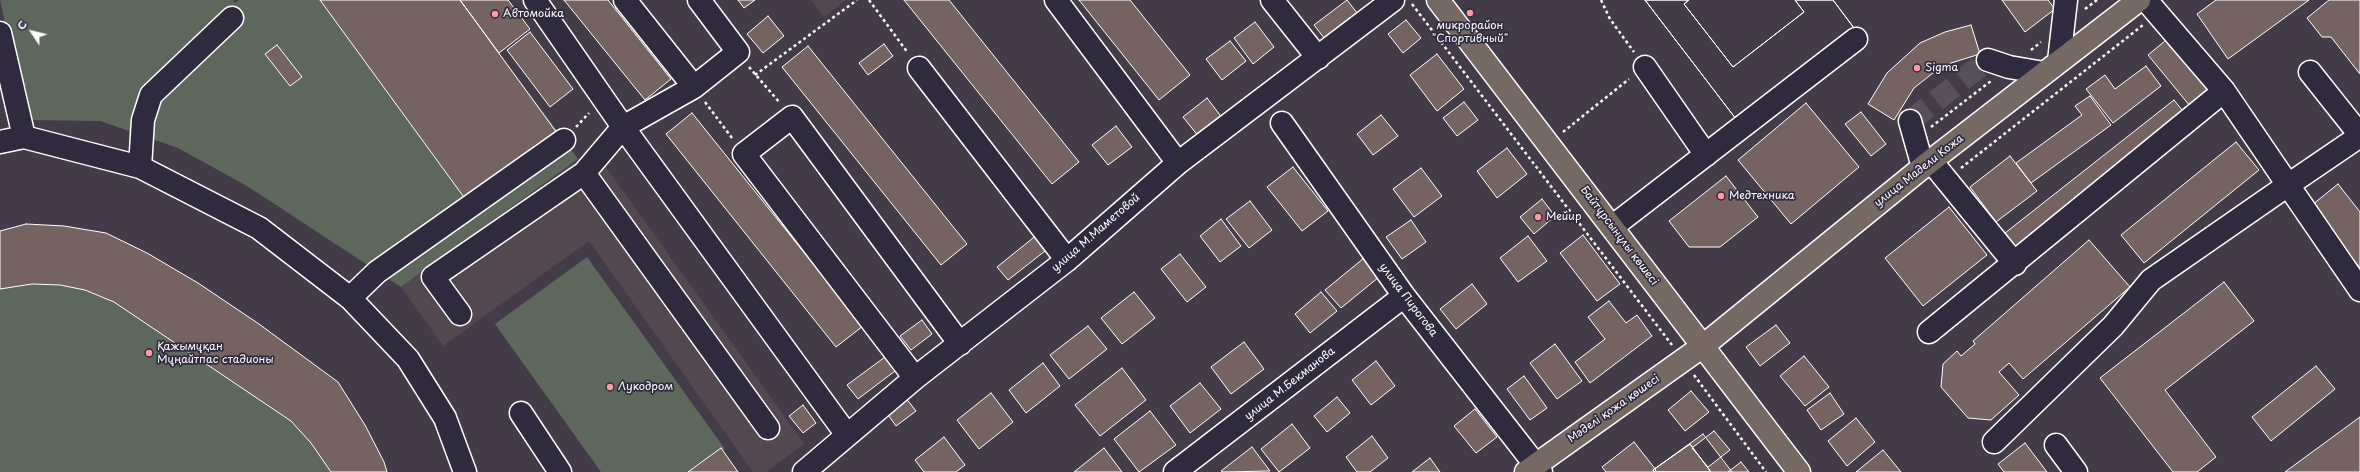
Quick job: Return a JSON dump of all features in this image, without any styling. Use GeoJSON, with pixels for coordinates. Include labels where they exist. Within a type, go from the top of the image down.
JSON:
{"type":"FeatureCollection","features":[{"type":"Feature","properties":{"kind":"main road","name":"Байтұрсынұлы көшесі"},"geometry":{"type":"LineString","coordinates":[[1438,0],[1799,472]]}},
{"type":"Feature","properties":{"kind":"main road","name":"улица Мадели Кожа"},"geometry":{"type":"LineString","coordinates":[[1703,346],[1927,164],[2139,0]]}},
{"type":"Feature","properties":{"kind":"main road","name":"Мәделі қожа көшесі"},"geometry":{"type":"LineString","coordinates":[[1534,470],[1703,346]]}},
{"type":"Feature","properties":{"kind":"street"},"geometry":{"type":"LineString","coordinates":[[535,0],[623,127],[847,435]]}},
{"type":"Feature","properties":{"kind":"street"},"geometry":{"type":"LineString","coordinates":[[625,0],[694,87]]}},
{"type":"Feature","properties":{"kind":"street"},"geometry":{"type":"LineString","coordinates":[[460,314],[433,277],[584,173],[623,127],[694,87],[738,52],[699,0]]}},
{"type":"Feature","properties":{"kind":"street"},"geometry":{"type":"LineString","coordinates":[[1056,0],[1178,162]]}},
{"type":"Feature","properties":{"kind":"street"},"geometry":{"type":"LineString","coordinates":[[1272,0],[1318,58]]}},
{"type":"Feature","properties":{"kind":"street","name":"улица М.Маметовой"},"geometry":{"type":"LineString","coordinates":[[804,472],[915,378],[1067,260],[1178,162],[1393,0]]}},
{"type":"Feature","properties":{"kind":"street"},"geometry":{"type":"LineString","coordinates":[[1988,60],[2010,67],[2052,67],[2066,0]]}},
{"type":"Feature","properties":{"kind":"street"},"geometry":{"type":"LineString","coordinates":[[2152,7],[2224,91],[2360,290]]}},
{"type":"Feature","properties":{"kind":"street"},"geometry":{"type":"LineString","coordinates":[[140,167],[143,120],[151,95],[232,18]]}},
{"type":"Feature","properties":{"kind":"street"},"geometry":{"type":"LineString","coordinates":[[0,33],[24,137]]}},
{"type":"Feature","properties":{"kind":"street"},"geometry":{"type":"LineString","coordinates":[[1612,227],[1856,39]]}},
{"type":"Feature","properties":{"kind":"street"},"geometry":{"type":"LineString","coordinates":[[1645,67],[1706,155]]}},
{"type":"Feature","properties":{"kind":"street"},"geometry":{"type":"LineString","coordinates":[[920,68],[1067,260]]}},
{"type":"Feature","properties":{"kind":"street"},"geometry":{"type":"LineString","coordinates":[[1994,442],[2113,326],[2151,280],[2360,136],[2310,72]]}},
{"type":"Feature","properties":{"kind":"street"},"geometry":{"type":"LineString","coordinates":[[1929,332],[2015,264],[2224,91]]}},
{"type":"Feature","properties":{"kind":"street"},"geometry":{"type":"LineString","coordinates":[[915,378],[744,154],[792,117],[960,344]]}},
{"type":"Feature","properties":{"kind":"street"},"geometry":{"type":"LineString","coordinates":[[1910,121],[1927,164],[1946,179],[2015,264]]}},
{"type":"Feature","properties":{"kind":"street","name":"улица Пирогова"},"geometry":{"type":"LineString","coordinates":[[1282,123],[1404,296],[1534,470]]}},
{"type":"Feature","properties":{"kind":"street"},"geometry":{"type":"LineString","coordinates":[[0,142],[24,137],[140,167],[259,228],[350,298],[408,359],[445,418],[465,472]]}},
{"type":"Feature","properties":{"kind":"street"},"geometry":{"type":"LineString","coordinates":[[350,298],[377,272],[564,140]]}},
{"type":"Feature","properties":{"kind":"street"},"geometry":{"type":"LineString","coordinates":[[584,173],[768,428]]}},
{"type":"Feature","properties":{"kind":"street","name":"улица М.Бекманова"},"geometry":{"type":"LineString","coordinates":[[1175,472],[1404,296]]}},
{"type":"Feature","properties":{"kind":"street"},"geometry":{"type":"LineString","coordinates":[[521,413],[560,472]]}},
{"type":"Feature","properties":{"kind":"street"},"geometry":{"type":"LineString","coordinates":[[2056,445],[2076,472]]}},
{"type":"Feature","properties":{"kind":"path"},"geometry":{"type":"LineString","coordinates":[[755,75],[857,0]]}},
{"type":"Feature","properties":{"kind":"path"},"geometry":{"type":"LineString","coordinates":[[869,0],[920,68]]}},
{"type":"Feature","properties":{"kind":"path"},"geometry":{"type":"LineString","coordinates":[[1410,0],[1670,343]]}},
{"type":"Feature","properties":{"kind":"path"},"geometry":{"type":"LineString","coordinates":[[1548,143],[1645,67],[1610,19],[1601,0]]}},
{"type":"Feature","properties":{"kind":"path"},"geometry":{"type":"LineString","coordinates":[[1946,179],[2152,7]]}},
{"type":"Feature","properties":{"kind":"path"},"geometry":{"type":"LineString","coordinates":[[738,52],[755,75],[792,117]]}},
{"type":"Feature","properties":{"kind":"path"},"geometry":{"type":"LineString","coordinates":[[694,87],[744,154]]}},
{"type":"Feature","properties":{"kind":"path"},"geometry":{"type":"LineString","coordinates":[[564,140],[603,98]]}},
{"type":"Feature","properties":{"kind":"path"},"geometry":{"type":"LineString","coordinates":[[1693,375],[1766,472]]}},
{"type":"Feature","properties":{"kind":"shaded area"},"geometry":{"type":"Polygon","coordinates":[[[811,0],[846,0],[824,17],[811,0]]]}},
{"type":"Feature","properties":{"kind":"shaded area"},"geometry":{"type":"Polygon","coordinates":[[[593,149],[804,444],[766,472],[753,472],[589,241],[443,346],[401,287],[593,149]]]}},
{"type":"Feature","properties":{"kind":"green space"},"geometry":{"type":"Polygon","coordinates":[[[0,0],[233,0],[235,3],[239,0],[460,0],[578,159],[401,287],[247,186],[178,148],[100,121],[26,120],[0,0]]]}},
{"type":"Feature","properties":{"kind":"green space","name":"Қажымұқан Мұңайтпас стадионы"},"geometry":{"type":"Polygon","coordinates":[[[26,224],[198,283],[259,324],[338,382],[387,472],[0,472],[0,231],[26,224]]]}},
{"type":"Feature","properties":{"kind":"green space","name":"Лукодром"},"geometry":{"type":"Polygon","coordinates":[[[587,257],[725,449],[694,472],[601,472],[495,324],[587,257]]]}},
{"type":"Feature","properties":{"kind":"building"},"geometry":{"type":"Polygon","coordinates":[[[320,0],[460,0],[557,133],[466,200],[320,0]]]}},
{"type":"Feature","properties":{"kind":"building","name":"Автомойка"},"geometry":{"type":"Polygon","coordinates":[[[460,0],[508,0],[530,29],[499,53],[460,0]]]}},
{"type":"Feature","properties":{"kind":"building"},"geometry":{"type":"Polygon","coordinates":[[[564,0],[608,0],[671,79],[645,100],[564,0]]]}},
{"type":"Feature","properties":{"kind":"building"},"geometry":{"type":"Polygon","coordinates":[[[738,0],[755,0],[744,8],[738,0]]]}},
{"type":"Feature","properties":{"kind":"building"},"geometry":{"type":"Polygon","coordinates":[[[904,0],[949,0],[1079,162],[1052,184],[904,0]]]}},
{"type":"Feature","properties":{"kind":"building"},"geometry":{"type":"Polygon","coordinates":[[[1079,0],[1130,0],[1190,75],[1159,100],[1079,0]]]}},
{"type":"Feature","properties":{"kind":"building"},"geometry":{"type":"Polygon","coordinates":[[[1347,0],[1361,18],[1328,43],[1314,25],[1347,0]]]}},
{"type":"Feature","properties":{"kind":"building"},"geometry":{"type":"Polygon","coordinates":[[[1645,0],[1689,0],[1684,4],[1733,67],[1804,12],[1795,0],[1833,0],[1854,28],[1736,119],[1645,0]]]}},
{"type":"Feature","properties":{"kind":"building"},"geometry":{"type":"Polygon","coordinates":[[[1645,0],[1689,0],[1684,4],[1733,67],[1804,12],[1795,0],[1833,0],[1854,28],[1736,119],[1645,0]]]}},
{"type":"Feature","properties":{"kind":"building"},"geometry":{"type":"Polygon","coordinates":[[[2002,0],[2048,0],[2055,9],[2025,32],[2002,0]]]}},
{"type":"Feature","properties":{"kind":"building"},"geometry":{"type":"Polygon","coordinates":[[[2216,0],[2309,0],[2228,59],[2197,14],[2216,0]]]}},
{"type":"Feature","properties":{"kind":"building"},"geometry":{"type":"Polygon","coordinates":[[[2329,0],[2360,0],[2360,74],[2331,37],[2322,37],[2307,18],[2329,0]]]}},
{"type":"Feature","properties":{"kind":"building"},"geometry":{"type":"Polygon","coordinates":[[[768,16],[784,36],[763,53],[747,34],[768,16]]]}},
{"type":"Feature","properties":{"kind":"building"},"geometry":{"type":"Polygon","coordinates":[[[1406,20],[1421,38],[1403,53],[1388,34],[1406,20]]]}},
{"type":"Feature","properties":{"kind":"building"},"geometry":{"type":"Polygon","coordinates":[[[1255,22],[1274,47],[1253,64],[1234,38],[1255,22]]]}},
{"type":"Feature","properties":{"kind":"building","name":"Sigma"},"geometry":{"type":"Polygon","coordinates":[[[1971,25],[1980,54],[1951,63],[1933,73],[1914,88],[1894,120],[1868,104],[1887,73],[1920,43],[1945,32],[1971,25]]]}},
{"type":"Feature","properties":{"kind":"building"},"geometry":{"type":"Polygon","coordinates":[[[530,32],[573,89],[550,107],[507,50],[530,32]]]}},
{"type":"Feature","properties":{"kind":"building"},"geometry":{"type":"Polygon","coordinates":[[[2171,36],[2213,87],[2190,106],[2148,55],[2171,36]]]}},
{"type":"Feature","properties":{"kind":"building"},"geometry":{"type":"Polygon","coordinates":[[[1230,41],[1246,61],[1222,80],[1206,59],[1230,41]]]}},
{"type":"Feature","properties":{"kind":"building"},"geometry":{"type":"Polygon","coordinates":[[[884,44],[893,56],[868,75],[859,63],[884,44]]]}},
{"type":"Feature","properties":{"kind":"building"},"geometry":{"type":"Polygon","coordinates":[[[277,45],[302,77],[290,86],[265,54],[277,45]]]}},
{"type":"Feature","properties":{"kind":"building"},"geometry":{"type":"Polygon","coordinates":[[[808,46],[967,244],[941,265],[782,67],[808,46]]]}},
{"type":"Feature","properties":{"kind":"building"},"geometry":{"type":"Polygon","coordinates":[[[1437,54],[1464,89],[1437,111],[1410,75],[1437,54]]]}},
{"type":"Feature","properties":{"kind":"building"},"geometry":{"type":"Polygon","coordinates":[[[2146,66],[2161,86],[2113,123],[2086,89],[2105,75],[2115,89],[2146,66]]]}},
{"type":"Feature","properties":{"kind":"building"},"geometry":{"type":"Polygon","coordinates":[[[2090,96],[2111,125],[2031,183],[2016,163],[2082,115],[2075,106],[2090,96]]]}},
{"type":"Feature","properties":{"kind":"building"},"geometry":{"type":"Polygon","coordinates":[[[1207,98],[1223,119],[1199,137],[1183,117],[1207,98]]]}},
{"type":"Feature","properties":{"kind":"building"},"geometry":{"type":"Polygon","coordinates":[[[2174,100],[2186,115],[2013,253],[2000,237],[2174,100]]]}},
{"type":"Feature","properties":{"kind":"building"},"geometry":{"type":"Polygon","coordinates":[[[1464,102],[1478,120],[1457,136],[1443,118],[1464,102]]]}},
{"type":"Feature","properties":{"kind":"building"},"geometry":{"type":"Polygon","coordinates":[[[1806,103],[1859,167],[1791,224],[1738,160],[1806,103]]]}},
{"type":"Feature","properties":{"kind":"building"},"geometry":{"type":"Polygon","coordinates":[[[1861,112],[1886,144],[1871,156],[1845,124],[1861,112]]]}},
{"type":"Feature","properties":{"kind":"building"},"geometry":{"type":"Polygon","coordinates":[[[692,113],[863,326],[836,347],[666,134],[692,113]]]}},
{"type":"Feature","properties":{"kind":"building"},"geometry":{"type":"Polygon","coordinates":[[[1381,115],[1398,136],[1373,155],[1357,134],[1381,115]]]}},
{"type":"Feature","properties":{"kind":"building"},"geometry":{"type":"Polygon","coordinates":[[[1116,126],[1132,147],[1108,165],[1092,145],[1116,126]]]}},
{"type":"Feature","properties":{"kind":"building"},"geometry":{"type":"Polygon","coordinates":[[[2236,142],[2259,170],[2144,263],[2121,235],[2236,142]]]}},
{"type":"Feature","properties":{"kind":"building"},"geometry":{"type":"Polygon","coordinates":[[[1507,148],[1527,174],[1497,198],[1477,171],[1507,148]]]}},
{"type":"Feature","properties":{"kind":"building"},"geometry":{"type":"Polygon","coordinates":[[[2010,156],[2037,191],[1996,222],[1970,187],[2010,156]]]}},
{"type":"Feature","properties":{"kind":"building"},"geometry":{"type":"Polygon","coordinates":[[[1293,167],[1328,211],[1302,231],[1267,187],[1293,167]]]}},
{"type":"Feature","properties":{"kind":"building"},"geometry":{"type":"Polygon","coordinates":[[[1421,168],[1442,196],[1414,217],[1393,189],[1421,168]]]}},
{"type":"Feature","properties":{"kind":"building","name":"Медтехника"},"geometry":{"type":"Polygon","coordinates":[[[1726,176],[1758,217],[1720,247],[1689,247],[1669,221],[1726,176]]]}},
{"type":"Feature","properties":{"kind":"building"},"geometry":{"type":"Polygon","coordinates":[[[2338,184],[2360,212],[2360,268],[2312,205],[2338,184]]]}},
{"type":"Feature","properties":{"kind":"building","name":"Мейир"},"geometry":{"type":"Polygon","coordinates":[[[1542,199],[1555,216],[1534,234],[1520,217],[1542,199]]]}},
{"type":"Feature","properties":{"kind":"building"},"geometry":{"type":"Polygon","coordinates":[[[1250,201],[1272,230],[1249,248],[1226,219],[1250,201]]]}},
{"type":"Feature","properties":{"kind":"building"},"geometry":{"type":"Polygon","coordinates":[[[1949,207],[1987,255],[1923,306],[1885,258],[1949,207]]]}},
{"type":"Feature","properties":{"kind":"building"},"geometry":{"type":"Polygon","coordinates":[[[1221,219],[1241,246],[1220,262],[1200,236],[1221,219]]]}},
{"type":"Feature","properties":{"kind":"building"},"geometry":{"type":"Polygon","coordinates":[[[1411,220],[1426,242],[1402,259],[1386,237],[1411,220]]]}},
{"type":"Feature","properties":{"kind":"building"},"geometry":{"type":"Polygon","coordinates":[[[26,224],[64,226],[106,233],[147,253],[198,283],[259,324],[338,382],[365,425],[384,462],[387,472],[331,472],[311,443],[291,421],[114,302],[85,290],[60,285],[32,284],[0,289],[0,231],[26,224]]]}},
{"type":"Feature","properties":{"kind":"building"},"geometry":{"type":"Polygon","coordinates":[[[1043,230],[1054,244],[1008,280],[997,267],[1043,230]]]}},
{"type":"Feature","properties":{"kind":"building"},"geometry":{"type":"Polygon","coordinates":[[[1583,235],[1620,284],[1597,301],[1560,253],[1583,235]]]}},
{"type":"Feature","properties":{"kind":"building"},"geometry":{"type":"Polygon","coordinates":[[[1528,236],[1547,261],[1518,282],[1500,258],[1528,236]]]}},
{"type":"Feature","properties":{"kind":"building"},"geometry":{"type":"Polygon","coordinates":[[[2089,240],[2130,287],[2023,379],[2009,363],[1999,372],[2019,395],[1991,420],[1968,418],[1941,387],[1943,364],[1957,351],[1961,356],[1975,344],[1973,341],[2089,240]]]}},
{"type":"Feature","properties":{"kind":"building"},"geometry":{"type":"Polygon","coordinates":[[[1180,254],[1206,287],[1187,302],[1161,269],[1180,254]]]}},
{"type":"Feature","properties":{"kind":"building"},"geometry":{"type":"Polygon","coordinates":[[[1364,258],[1379,277],[1341,308],[1325,290],[1364,258]]]}},
{"type":"Feature","properties":{"kind":"building"},"geometry":{"type":"Polygon","coordinates":[[[2224,282],[2254,321],[2165,390],[2216,457],[2197,472],[2173,472],[2100,378],[2224,282]]]}},
{"type":"Feature","properties":{"kind":"building"},"geometry":{"type":"Polygon","coordinates":[[[1472,284],[1487,304],[1456,329],[1440,309],[1472,284]]]}},
{"type":"Feature","properties":{"kind":"building"},"geometry":{"type":"Polygon","coordinates":[[[1134,292],[1155,318],[1122,344],[1101,318],[1134,292]]]}},
{"type":"Feature","properties":{"kind":"building"},"geometry":{"type":"Polygon","coordinates":[[[1321,292],[1337,311],[1310,333],[1295,314],[1321,292]]]}},
{"type":"Feature","properties":{"kind":"building"},"geometry":{"type":"Polygon","coordinates":[[[1609,301],[1626,323],[1637,315],[1652,336],[1590,383],[1575,362],[1605,339],[1588,317],[1609,301]]]}},
{"type":"Feature","properties":{"kind":"building"},"geometry":{"type":"Polygon","coordinates":[[[922,320],[932,334],[911,350],[900,336],[922,320]]]}},
{"type":"Feature","properties":{"kind":"building"},"geometry":{"type":"Polygon","coordinates":[[[1776,325],[1790,343],[1760,366],[1746,347],[1776,325]]]}},
{"type":"Feature","properties":{"kind":"building"},"geometry":{"type":"Polygon","coordinates":[[[1088,326],[1107,349],[1069,379],[1050,355],[1088,326]]]}},
{"type":"Feature","properties":{"kind":"building"},"geometry":{"type":"Polygon","coordinates":[[[1244,342],[1264,369],[1231,394],[1211,367],[1244,342]]]}},
{"type":"Feature","properties":{"kind":"building"},"geometry":{"type":"Polygon","coordinates":[[[1555,344],[1582,381],[1557,399],[1530,363],[1555,344]]]}},
{"type":"Feature","properties":{"kind":"building"},"geometry":{"type":"Polygon","coordinates":[[[1804,356],[1829,387],[1805,406],[1780,376],[1804,356]]]}},
{"type":"Feature","properties":{"kind":"building"},"geometry":{"type":"Polygon","coordinates":[[[885,357],[895,371],[858,399],[847,385],[885,357]]]}},
{"type":"Feature","properties":{"kind":"building"},"geometry":{"type":"Polygon","coordinates":[[[1376,361],[1395,386],[1371,405],[1352,380],[1376,361]]]}},
{"type":"Feature","properties":{"kind":"building"},"geometry":{"type":"Polygon","coordinates":[[[1043,363],[1060,386],[1026,413],[1009,390],[1043,363]]]}},
{"type":"Feature","properties":{"kind":"building"},"geometry":{"type":"Polygon","coordinates":[[[2316,366],[2335,389],[2271,441],[2252,417],[2316,366]]]}},
{"type":"Feature","properties":{"kind":"building"},"geometry":{"type":"Polygon","coordinates":[[[1122,368],[1146,400],[1100,436],[1075,405],[1122,368]]]}},
{"type":"Feature","properties":{"kind":"building"},"geometry":{"type":"Polygon","coordinates":[[[1524,376],[1547,408],[1530,420],[1507,389],[1524,376]]]}},
{"type":"Feature","properties":{"kind":"building"},"geometry":{"type":"Polygon","coordinates":[[[1200,383],[1221,409],[1190,433],[1170,406],[1200,383]]]}},
{"type":"Feature","properties":{"kind":"building"},"geometry":{"type":"Polygon","coordinates":[[[1691,391],[1709,412],[1685,431],[1668,410],[1691,391]]]}},
{"type":"Feature","properties":{"kind":"building"},"geometry":{"type":"Polygon","coordinates":[[[991,393],[1013,422],[979,449],[957,420],[991,393]]]}},
{"type":"Feature","properties":{"kind":"building"},"geometry":{"type":"Polygon","coordinates":[[[1830,393],[1844,414],[1821,430],[1807,410],[1830,393]]]}},
{"type":"Feature","properties":{"kind":"building"},"geometry":{"type":"Polygon","coordinates":[[[905,397],[916,411],[896,426],[886,412],[905,397]]]}},
{"type":"Feature","properties":{"kind":"building"},"geometry":{"type":"Polygon","coordinates":[[[1337,397],[1350,413],[1327,432],[1314,416],[1337,397]]]}},
{"type":"Feature","properties":{"kind":"building"},"geometry":{"type":"Polygon","coordinates":[[[803,405],[816,423],[803,433],[789,416],[803,405]]]}},
{"type":"Feature","properties":{"kind":"building"},"geometry":{"type":"Polygon","coordinates":[[[1475,409],[1497,437],[1476,453],[1454,426],[1475,409]]]}},
{"type":"Feature","properties":{"kind":"building"},"geometry":{"type":"Polygon","coordinates":[[[1150,411],[1176,445],[1139,472],[1114,439],[1150,411]]]}},
{"type":"Feature","properties":{"kind":"building"},"geometry":{"type":"Polygon","coordinates":[[[2360,417],[2360,472],[2285,472],[2360,417]]]}},
{"type":"Feature","properties":{"kind":"building"},"geometry":{"type":"Polygon","coordinates":[[[1856,418],[1875,442],[1847,466],[1828,441],[1856,418]]]}},
{"type":"Feature","properties":{"kind":"building"},"geometry":{"type":"Polygon","coordinates":[[[1292,424],[1310,448],[1279,472],[1261,449],[1292,424]]]}},
{"type":"Feature","properties":{"kind":"building"},"geometry":{"type":"Polygon","coordinates":[[[1714,431],[1730,450],[1708,467],[1692,448],[1714,431]]]}},
{"type":"Feature","properties":{"kind":"building"},"geometry":{"type":"Polygon","coordinates":[[[1703,434],[1732,472],[1654,472],[1653,470],[1703,434]]]}},
{"type":"Feature","properties":{"kind":"building"},"geometry":{"type":"Polygon","coordinates":[[[1372,436],[1388,458],[1370,472],[1357,472],[1346,457],[1372,436]]]}},
{"type":"Feature","properties":{"kind":"building"},"geometry":{"type":"Polygon","coordinates":[[[944,437],[965,465],[956,472],[924,472],[915,460],[944,437]]]}},
{"type":"Feature","properties":{"kind":"building"},"geometry":{"type":"Polygon","coordinates":[[[1634,442],[1656,470],[1654,472],[1606,472],[1602,467],[1634,442]]]}},
{"type":"Feature","properties":{"kind":"building"},"geometry":{"type":"Polygon","coordinates":[[[2025,443],[2047,472],[2004,472],[1998,464],[2025,443]]]}},
{"type":"Feature","properties":{"kind":"building"},"geometry":{"type":"Polygon","coordinates":[[[1690,444],[1711,472],[1654,472],[1653,470],[1690,444]]]}},
{"type":"Feature","properties":{"kind":"building"},"geometry":{"type":"Polygon","coordinates":[[[1690,444],[1711,472],[1654,472],[1653,470],[1690,444]]]}},
{"type":"Feature","properties":{"kind":"building"},"geometry":{"type":"Polygon","coordinates":[[[1252,447],[1270,471],[1221,471],[1252,447]]]}},
{"type":"Feature","properties":{"kind":"building"},"geometry":{"type":"Polygon","coordinates":[[[721,448],[738,472],[688,472],[721,448]]]}},
{"type":"Feature","properties":{"kind":"building"},"geometry":{"type":"Polygon","coordinates":[[[1104,448],[1122,472],[1074,472],[1104,448]]]}},
{"type":"Feature","properties":{"kind":"building"},"geometry":{"type":"Polygon","coordinates":[[[1883,450],[1901,472],[1856,472],[1883,450]]]}},
{"type":"Feature","properties":{"kind":"building"},"geometry":{"type":"Polygon","coordinates":[[[1430,458],[1440,472],[1412,472],[1430,458]]]}},
{"type":"Feature","properties":{"kind":"building"},"geometry":{"type":"Polygon","coordinates":[[[1741,462],[1749,472],[1728,472],[1741,462]]]}},
{"type":"Feature","properties":{"kind":"tunnel"},"geometry":{"type":"LineString","coordinates":[[1910,121],[1988,60]]}},
{"type":"Feature","properties":{"kind":"place","name":"микрорайон \"Спортивный\""},"geometry":{"type":"Point","coordinates":[1470,13]}},
{"type":"Feature","properties":{"kind":"place","name":"Автомойка"},"geometry":{"type":"Point","coordinates":[495,14]}},
{"type":"Feature","properties":{"kind":"place","name":"Sigma"},"geometry":{"type":"Point","coordinates":[1917,68]}},
{"type":"Feature","properties":{"kind":"place","name":"Медтехника"},"geometry":{"type":"Point","coordinates":[1721,196]}},
{"type":"Feature","properties":{"kind":"place","name":"Мейир"},"geometry":{"type":"Point","coordinates":[1538,217]}},
{"type":"Feature","properties":{"kind":"place","name":"Қажымұқан Мұңайтпас стадионы"},"geometry":{"type":"Point","coordinates":[149,353]}},
{"type":"Feature","properties":{"kind":"place","name":"Лукодром"},"geometry":{"type":"Point","coordinates":[610,387]}}]}
